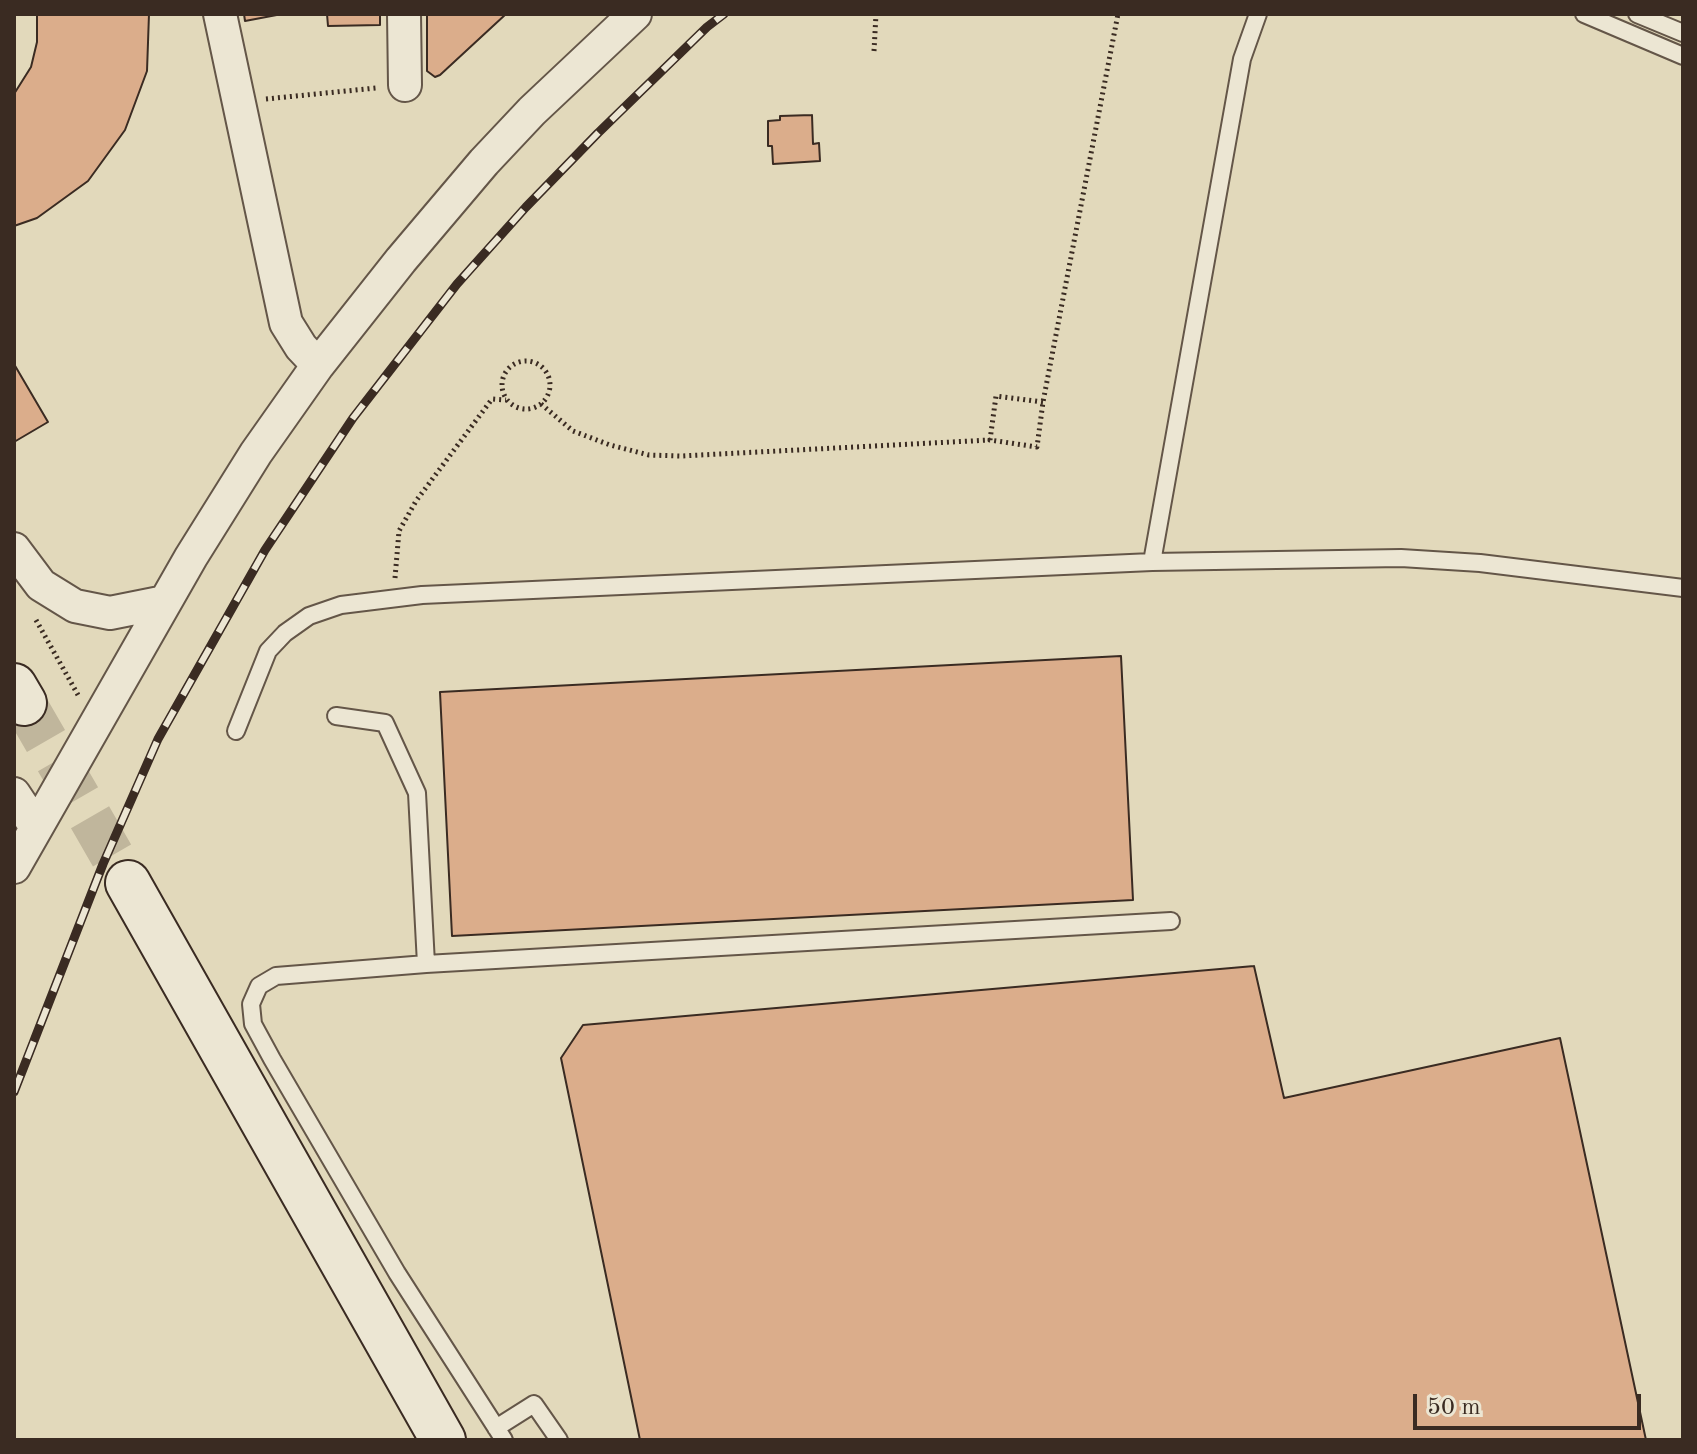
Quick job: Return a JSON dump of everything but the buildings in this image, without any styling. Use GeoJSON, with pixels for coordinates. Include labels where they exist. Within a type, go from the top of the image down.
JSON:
{"type":"FeatureCollection","features":[{"type":"Feature","properties":{"kind":"street"},"geometry":{"type":"LineString","coordinates":[[220,14],[286,323],[301,347],[318,365]]}},
{"type":"Feature","properties":{"kind":"street"},"geometry":{"type":"LineString","coordinates":[[404,14],[405,85]]}},
{"type":"Feature","properties":{"kind":"street"},"geometry":{"type":"LineString","coordinates":[[14,867],[165,602],[256,453],[318,365],[410,248],[484,162],[532,111],[635,14]]}},
{"type":"Feature","properties":{"kind":"street"},"geometry":{"type":"LineString","coordinates":[[14,549],[41,585],[75,606],[110,613],[165,602]]}},
{"type":"Feature","properties":{"kind":"street"},"geometry":{"type":"LineString","coordinates":[[14,794],[36,827]]}},
{"type":"Feature","properties":{"kind":"street"},"geometry":{"type":"LineString","coordinates":[[128,883],[443,1440]]}},
{"type":"Feature","properties":{"kind":"lane"},"geometry":{"type":"LineString","coordinates":[[1152,562],[1242,59],[1258,14]]}},
{"type":"Feature","properties":{"kind":"lane"},"geometry":{"type":"LineString","coordinates":[[1584,14],[1683,56]]}},
{"type":"Feature","properties":{"kind":"lane"},"geometry":{"type":"LineString","coordinates":[[1637,14],[1683,33]]}},
{"type":"Feature","properties":{"kind":"lane"},"geometry":{"type":"LineString","coordinates":[[236,731],[268,651],[285,633],[309,616],[341,605],[438,594],[1152,562],[1442,559],[1683,588]]}},
{"type":"Feature","properties":{"kind":"lane"},"geometry":{"type":"LineString","coordinates":[[336,716],[385,723],[417,793],[426,964]]}},
{"type":"Feature","properties":{"kind":"lane"},"geometry":{"type":"LineString","coordinates":[[559,1440],[534,1404],[500,1434],[397,1273],[253,1024],[251,1004],[259,986],[276,976],[426,964],[1171,921]]}},
{"type":"Feature","properties":{"kind":"path"},"geometry":{"type":"LineString","coordinates":[[874,51],[876,14]]}},
{"type":"Feature","properties":{"kind":"path"},"geometry":{"type":"LineString","coordinates":[[541,404],[573,431],[649,455],[681,456],[990,440],[1037,447],[1118,14]]}},
{"type":"Feature","properties":{"kind":"path"},"geometry":{"type":"LineString","coordinates":[[238,101],[405,85]]}},
{"type":"Feature","properties":{"kind":"path"},"geometry":{"type":"LineString","coordinates":[[528,360],[543,367],[551,382],[547,398],[541,404],[527,409],[506,400],[502,385],[506,371],[512,365],[528,360]]}},
{"type":"Feature","properties":{"kind":"path"},"geometry":{"type":"LineString","coordinates":[[990,440],[996,396],[1043,402]]}},
{"type":"Feature","properties":{"kind":"path"},"geometry":{"type":"LineString","coordinates":[[394,599],[399,531],[416,501],[492,399],[506,400]]}},
{"type":"Feature","properties":{"kind":"path"},"geometry":{"type":"LineString","coordinates":[[35,619],[78,696]]}},
{"type":"Feature","properties":{"kind":"tunnel"},"geometry":{"type":"LineString","coordinates":[[24,703],[128,883]]}},
{"type":"Feature","properties":{"kind":"railway"},"geometry":{"type":"LineString","coordinates":[[14,1092],[103,864],[158,739],[265,550],[353,418],[457,284],[598,133],[724,14]]}}]}
